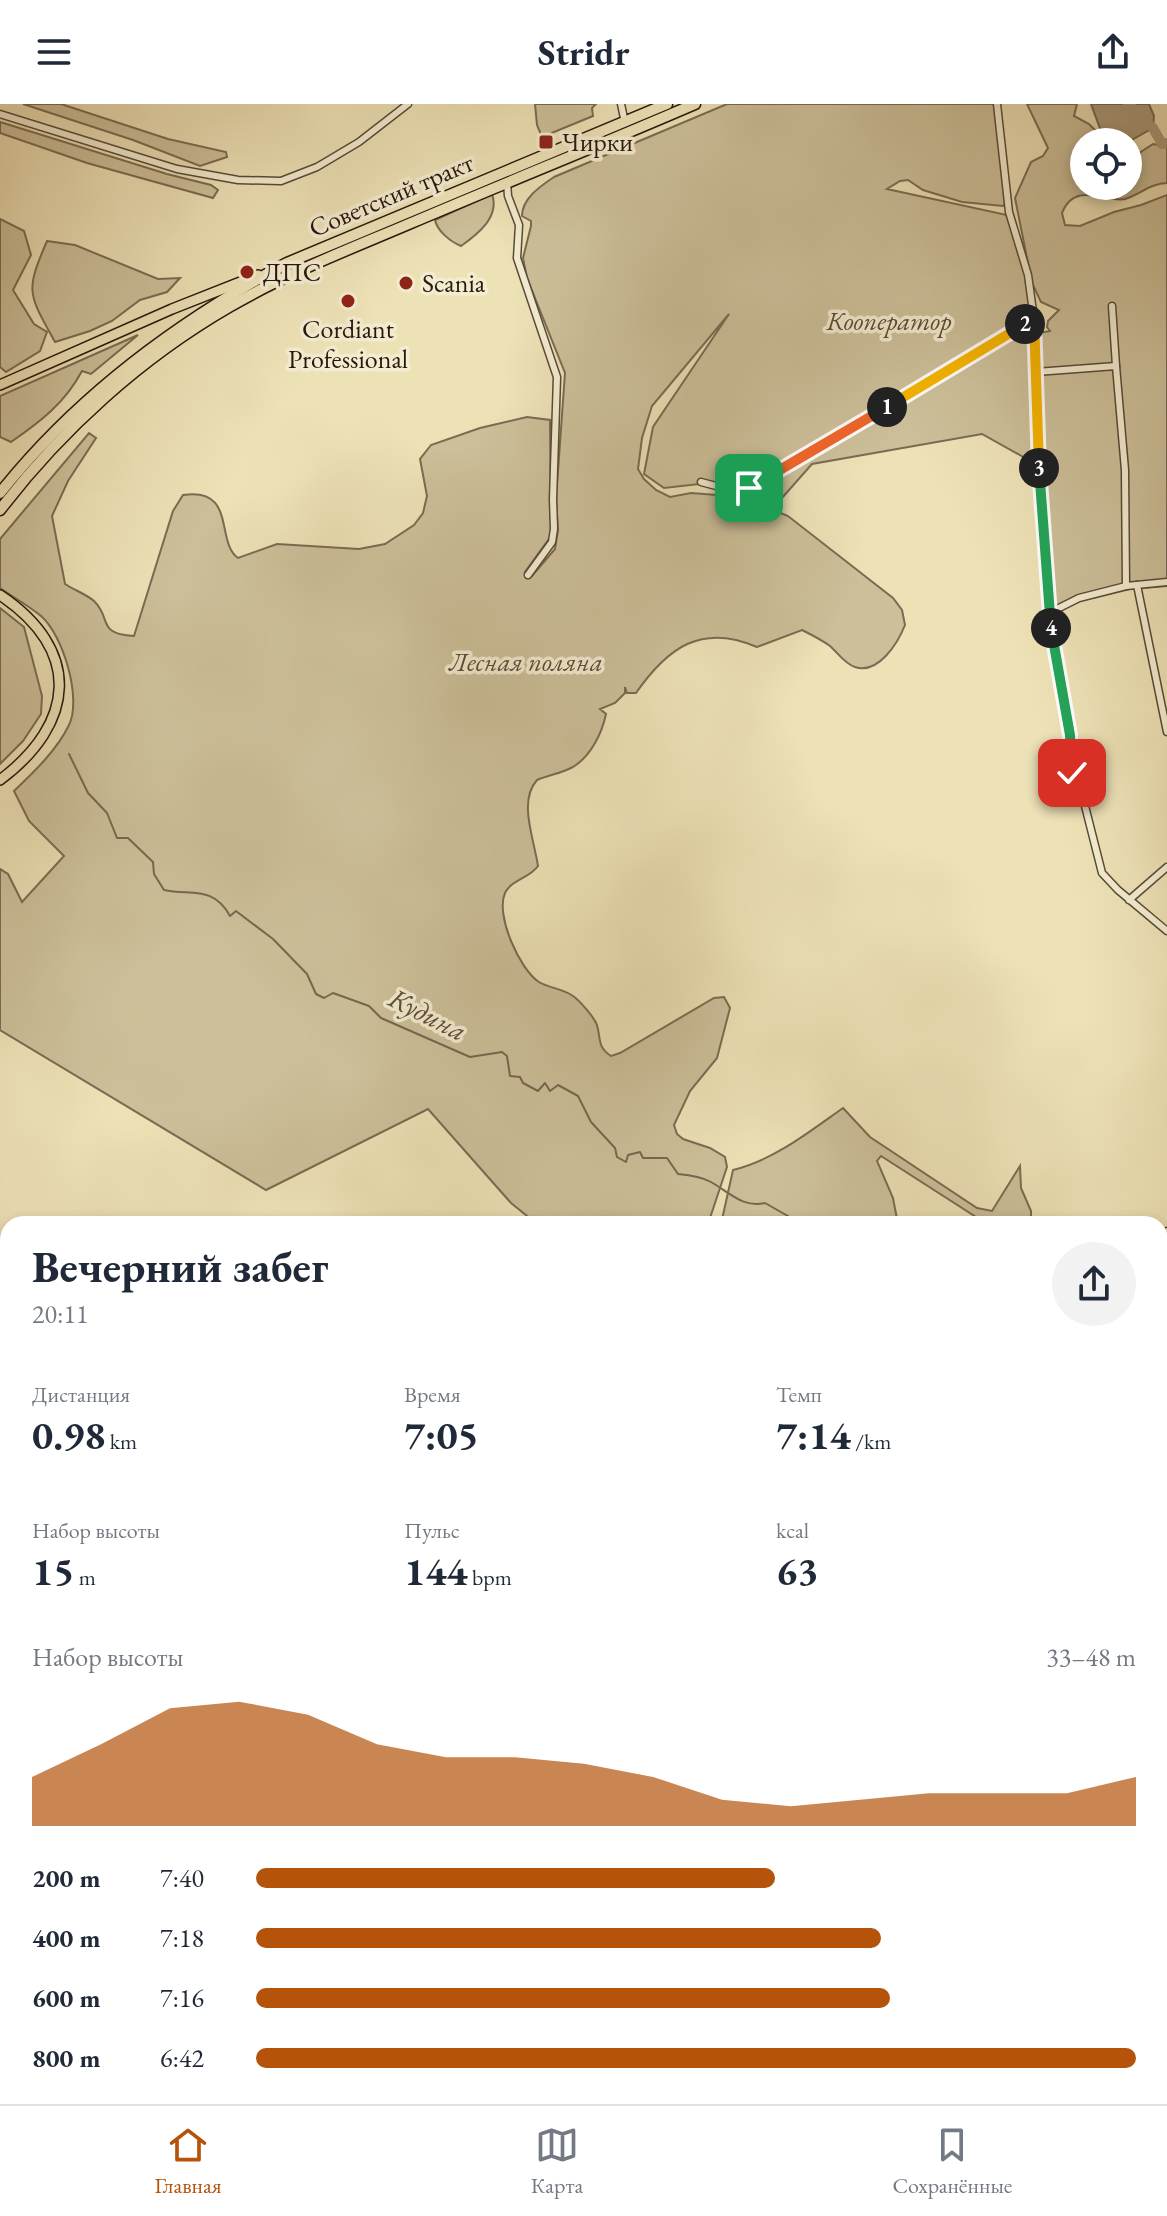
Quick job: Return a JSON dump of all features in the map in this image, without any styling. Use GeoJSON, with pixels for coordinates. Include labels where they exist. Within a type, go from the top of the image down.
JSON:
{"type":"FeatureCollection","features":[{"type":"Feature","properties":{"kind":"highway","name":"Советский тракт"},"geometry":{"type":"LineString","coordinates":[[287,263],[667,104]]}},
{"type":"Feature","properties":{"kind":"highway","name":"Советский тракт"},"geometry":{"type":"LineString","coordinates":[[0,510],[70,430],[135,372],[204,322],[291,275],[695,104]]}},
{"type":"Feature","properties":{"kind":"highway"},"geometry":{"type":"LineString","coordinates":[[0,493],[50,434],[134,360],[218,301],[287,263]]}},
{"type":"Feature","properties":{"kind":"main road","name":"Советский тракт"},"geometry":{"type":"LineString","coordinates":[[0,385],[287,263]]}},
{"type":"Feature","properties":{"kind":"main road"},"geometry":{"type":"LineString","coordinates":[[0,595],[31,620],[45,638],[57,666],[59,687],[56,709],[43,738],[0,780]]}},
{"type":"Feature","properties":{"kind":"street"},"geometry":{"type":"LineString","coordinates":[[0,114],[177,169],[238,180],[281,181],[328,161],[359,142],[408,104]]}},
{"type":"Feature","properties":{"kind":"street"},"geometry":{"type":"LineString","coordinates":[[621,104],[625,123]]}},
{"type":"Feature","properties":{"kind":"street"},"geometry":{"type":"LineString","coordinates":[[997,104],[1009,212],[1028,275],[1034,319],[1049,613],[1070,735],[1072,773],[1083,798],[1102,873],[1167,931]]}},
{"type":"Feature","properties":{"kind":"street"},"geometry":{"type":"LineString","coordinates":[[507,182],[508,196],[519,225],[517,258],[557,377],[554,529],[552,542],[528,575]]}},
{"type":"Feature","properties":{"kind":"street"},"geometry":{"type":"LineString","coordinates":[[1112,306],[1125,470],[1126,586]]}},
{"type":"Feature","properties":{"kind":"street"},"geometry":{"type":"LineString","coordinates":[[701,482],[735,491],[749,488],[1034,319]]}},
{"type":"Feature","properties":{"kind":"street"},"geometry":{"type":"LineString","coordinates":[[1036,372],[1116,366]]}},
{"type":"Feature","properties":{"kind":"street"},"geometry":{"type":"LineString","coordinates":[[1049,613],[1079,598],[1126,586],[1167,582]]}},
{"type":"Feature","properties":{"kind":"street"},"geometry":{"type":"LineString","coordinates":[[1137,585],[1167,732]]}},
{"type":"Feature","properties":{"kind":"street"},"geometry":{"type":"LineString","coordinates":[[1129,900],[1167,867]]}},
{"type":"Feature","properties":{"kind":"green space"},"geometry":{"type":"Polygon","coordinates":[[[23,104],[61,104],[168,139],[226,152],[227,157],[200,166],[23,104]]]}},
{"type":"Feature","properties":{"kind":"green space"},"geometry":{"type":"Polygon","coordinates":[[[535,104],[596,104],[592,108],[593,116],[542,137],[537,125],[535,104]]]}},
{"type":"Feature","properties":{"kind":"green space"},"geometry":{"type":"Polygon","coordinates":[[[727,104],[997,104],[1003,206],[962,202],[923,190],[908,180],[887,189],[1007,215],[1024,268],[1032,328],[1034,463],[982,434],[812,464],[774,507],[717,482],[664,488],[644,474],[653,427],[729,314],[652,406],[642,438],[638,469],[656,490],[670,497],[691,493],[743,497],[788,516],[893,598],[902,610],[905,625],[886,656],[863,668],[848,663],[830,646],[802,630],[757,647],[719,638],[688,644],[661,663],[636,693],[627,693],[625,687],[625,693],[615,703],[600,709],[606,714],[602,729],[595,744],[579,762],[569,769],[537,780],[531,789],[529,821],[538,866],[505,893],[503,914],[517,954],[532,976],[579,1002],[597,1025],[601,1046],[611,1056],[714,998],[724,997],[730,1008],[717,1058],[690,1091],[674,1125],[683,1139],[725,1157],[727,1167],[711,1216],[527,1216],[511,1203],[428,1109],[266,1190],[0,1030],[0,869],[8,874],[22,902],[64,856],[29,821],[14,791],[64,734],[69,725],[73,699],[63,652],[49,625],[36,612],[0,588],[0,539],[89,433],[96,438],[68,481],[52,516],[65,584],[94,601],[109,629],[134,636],[173,511],[183,495],[200,495],[211,499],[218,507],[227,540],[238,558],[277,544],[359,549],[385,544],[414,525],[423,513],[427,496],[420,459],[431,445],[480,428],[527,417],[550,420],[551,536],[525,572],[532,576],[555,549],[565,373],[527,278],[523,258],[531,221],[522,216],[525,204],[533,193],[554,177],[727,104]]]}},
{"type":"Feature","properties":{"kind":"green space"},"geometry":{"type":"Polygon","coordinates":[[[1027,104],[1077,104],[1074,116],[1093,128],[1070,128],[1072,200],[1062,213],[1065,225],[1080,226],[1167,195],[1167,586],[1130,589],[1049,609],[1039,333],[1050,331],[1048,321],[1059,310],[1041,302],[1032,283],[1015,198],[1031,162],[1043,156],[1048,148],[1027,104]]]}},
{"type":"Feature","properties":{"kind":"green space"},"geometry":{"type":"Polygon","coordinates":[[[0,122],[211,185],[218,190],[213,198],[87,163],[0,133],[0,122]]]}},
{"type":"Feature","properties":{"kind":"green space"},"geometry":{"type":"Polygon","coordinates":[[[1153,144],[1167,146],[1167,183],[1142,191],[1142,151],[1153,144]]]}},
{"type":"Feature","properties":{"kind":"green space"},"geometry":{"type":"Polygon","coordinates":[[[492,194],[493,210],[486,224],[461,246],[438,228],[435,220],[492,194]]]}},
{"type":"Feature","properties":{"kind":"green space"},"geometry":{"type":"Polygon","coordinates":[[[0,219],[24,231],[31,255],[13,290],[34,324],[47,332],[40,351],[6,372],[0,367],[0,219]]]}},
{"type":"Feature","properties":{"kind":"green space"},"geometry":{"type":"Polygon","coordinates":[[[47,241],[75,245],[158,279],[180,278],[167,292],[140,300],[112,321],[55,342],[39,313],[33,292],[35,271],[47,241]]]}},
{"type":"Feature","properties":{"kind":"green space"},"geometry":{"type":"Polygon","coordinates":[[[138,335],[91,374],[82,371],[60,402],[32,427],[11,442],[0,437],[0,396],[138,335]]]}},
{"type":"Feature","properties":{"kind":"green space"},"geometry":{"type":"Polygon","coordinates":[[[0,608],[24,627],[42,696],[41,714],[23,741],[0,764],[0,608]]]}},
{"type":"Feature","properties":{"kind":"green space"},"geometry":{"type":"Polygon","coordinates":[[[843,1108],[870,1137],[977,1208],[992,1211],[1020,1166],[1021,1188],[1031,1216],[975,1216],[881,1156],[877,1161],[893,1198],[896,1216],[723,1216],[733,1170],[763,1159],[804,1136],[843,1108]]]}},
{"type":"Feature","properties":{"kind":"shaded area"},"geometry":{"type":"Polygon","coordinates":[[[1091,104],[1149,104],[1154,116],[1153,128],[1142,134],[1142,128],[1100,128],[1091,104]]]}},
{"type":"Feature","properties":{"kind":"waterway"},"geometry":{"type":"LineString","coordinates":[[1128,104],[1153,128],[1162,144],[1167,143]]}},
{"type":"Feature","properties":{"kind":"waterway","name":"Кудина"},"geometry":{"type":"LineString","coordinates":[[69,754],[88,793],[107,813],[117,838],[128,838],[153,862],[154,874],[164,890],[209,896],[223,906],[230,916],[236,911],[273,939],[307,974],[316,994],[324,998],[333,993],[369,1006],[381,1018],[470,1057],[502,1052],[507,1056],[510,1076],[520,1077],[523,1083],[538,1091],[545,1083],[550,1091],[558,1085],[578,1096],[591,1122],[615,1148],[617,1157],[626,1162],[628,1155],[640,1152],[643,1158],[667,1158],[678,1174],[707,1180],[743,1201],[765,1203],[788,1216]]}},
{"type":"Feature","properties":{"kind":"place","name":"Чирки"},"geometry":{"type":"Point","coordinates":[546,142]}},
{"type":"Feature","properties":{"kind":"place","name":"ДПС"},"geometry":{"type":"Point","coordinates":[247,272]}},
{"type":"Feature","properties":{"kind":"place","name":"Scania"},"geometry":{"type":"Point","coordinates":[406,283]}},
{"type":"Feature","properties":{"kind":"place","name":"Cordiant Professional"},"geometry":{"type":"Point","coordinates":[348,301]}},
{"type":"Feature","properties":{"kind":"route"},"geometry":{"type":"LineString","coordinates":[[749,488],[1034,319],[1039,468],[1049,613],[1070,735],[1072,773]]}},
{"type":"Feature","properties":{"kind":"park label","name":"Кооператор"},"geometry":{"type":"Point","coordinates":[889,321]}},
{"type":"Feature","properties":{"kind":"park label","name":"Лесная поляна"},"geometry":{"type":"Point","coordinates":[526,662]}}]}
